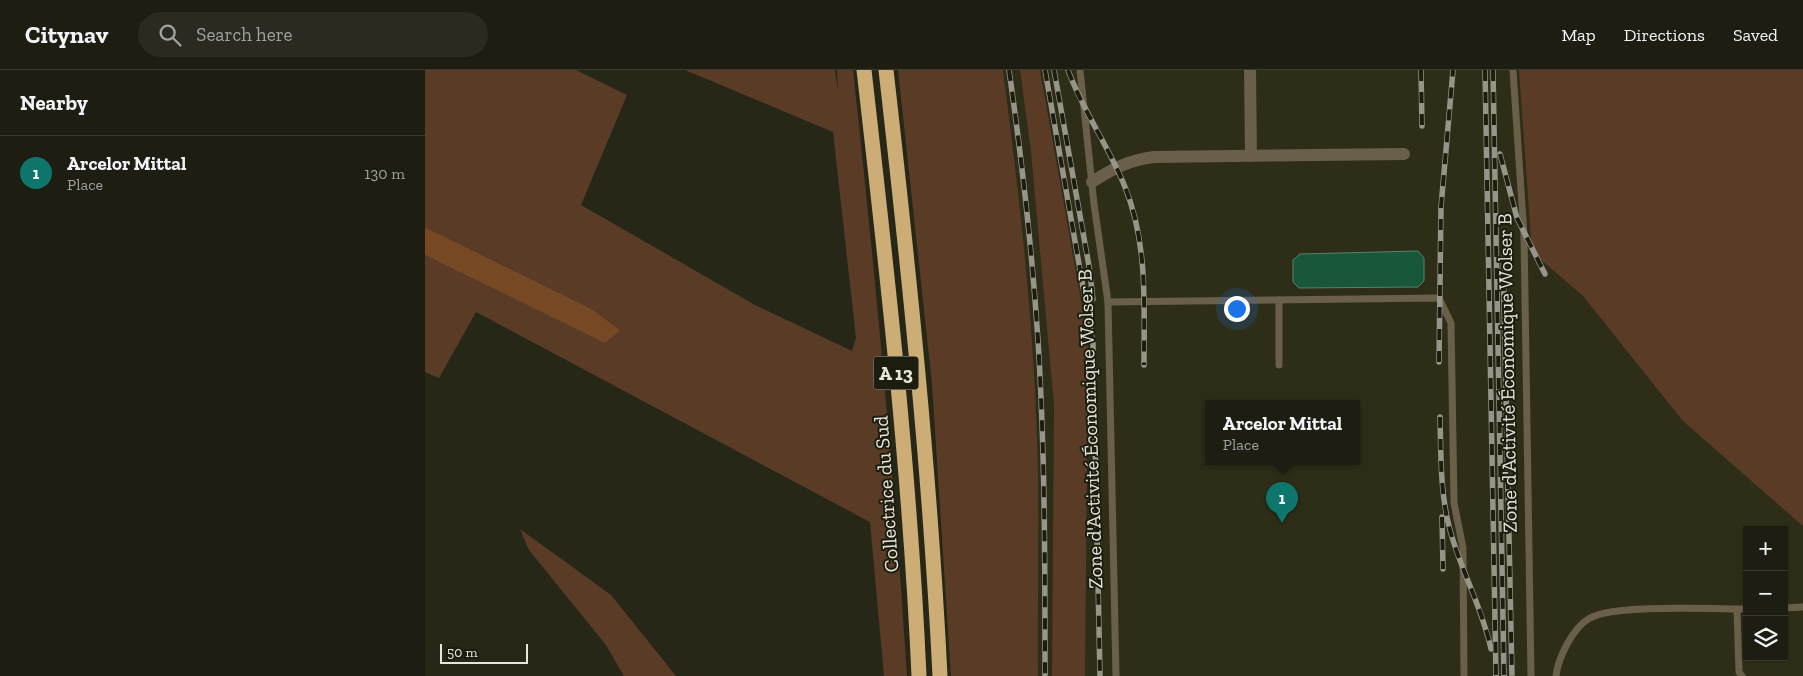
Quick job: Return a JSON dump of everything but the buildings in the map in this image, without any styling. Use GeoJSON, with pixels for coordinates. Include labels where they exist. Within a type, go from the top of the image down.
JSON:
{"type":"FeatureCollection","features":[{"type":"Feature","properties":{"kind":"highway","name":"Collectrice du Sud"},"geometry":{"type":"LineString","coordinates":[[864,70],[887,266],[907,483],[919,676]]}},
{"type":"Feature","properties":{"kind":"highway","name":"Collectrice du Sud"},"geometry":{"type":"LineString","coordinates":[[886,70],[907,255],[928,484],[940,676]]}},
{"type":"Feature","properties":{"kind":"street"},"geometry":{"type":"LineString","coordinates":[[1250,70],[1251,156]]}},
{"type":"Feature","properties":{"kind":"street"},"geometry":{"type":"LineString","coordinates":[[1092,182],[1116,167],[1135,159],[1404,154]]}},
{"type":"Feature","properties":{"kind":"lane","name":"Zone d'Activité Économique Wolser B"},"geometry":{"type":"LineString","coordinates":[[1080,70],[1087,112],[1092,182],[1108,302],[1116,676]]}},
{"type":"Feature","properties":{"kind":"lane","name":"Zone d'Activité Économique Wolser B"},"geometry":{"type":"LineString","coordinates":[[1513,70],[1524,235],[1531,676]]}},
{"type":"Feature","properties":{"kind":"lane"},"geometry":{"type":"LineString","coordinates":[[1108,302],[1439,298],[1451,323],[1454,503],[1463,555],[1464,676]]}},
{"type":"Feature","properties":{"kind":"lane"},"geometry":{"type":"LineString","coordinates":[[1279,300],[1279,365]]}},
{"type":"Feature","properties":{"kind":"lane"},"geometry":{"type":"LineString","coordinates":[[1788,608],[1803,607]]}},
{"type":"Feature","properties":{"kind":"lane"},"geometry":{"type":"LineString","coordinates":[[1737,609],[1739,672],[1742,676]]}},
{"type":"Feature","properties":{"kind":"lane"},"geometry":{"type":"LineString","coordinates":[[1556,676],[1557,665],[1567,642],[1589,618],[1620,610],[1743,609]]}},
{"type":"Feature","properties":{"kind":"shaded area"},"geometry":{"type":"Polygon","coordinates":[[[425,70],[576,70],[627,95],[581,205],[755,305],[852,351],[856,338],[833,132],[685,70],[835,70],[838,92],[837,70],[853,70],[883,373],[907,676],[884,676],[870,522],[476,312],[439,378],[425,372],[425,255],[483,282],[620,330],[592,309],[425,227],[425,70]]]}},
{"type":"Feature","properties":{"kind":"shaded area"},"geometry":{"type":"Polygon","coordinates":[[[898,70],[1003,70],[1025,254],[1035,392],[1038,497],[1038,676],[951,676],[932,384],[898,70]]]}},
{"type":"Feature","properties":{"kind":"shaded area"},"geometry":{"type":"Polygon","coordinates":[[[1003,70],[1020,70],[1031,152],[1045,287],[1054,405],[1052,676],[1038,676],[1037,438],[1031,338],[1014,152],[1003,70]]]}},
{"type":"Feature","properties":{"kind":"shaded area"},"geometry":{"type":"Polygon","coordinates":[[[1020,70],[1040,70],[1088,349],[1085,676],[1052,676],[1054,405],[1031,152],[1020,70]]]}},
{"type":"Feature","properties":{"kind":"shaded area"},"geometry":{"type":"Polygon","coordinates":[[[1040,70],[1524,70],[1546,249],[1605,324],[1803,518],[1803,676],[1085,676],[1088,349],[1040,70]]]}},
{"type":"Feature","properties":{"kind":"shaded area"},"geometry":{"type":"Polygon","coordinates":[[[1519,70],[1803,70],[1803,526],[1683,421],[1583,296],[1532,252],[1519,70]]]}},
{"type":"Feature","properties":{"kind":"shaded area"},"geometry":{"type":"Polygon","coordinates":[[[425,227],[592,309],[620,330],[605,343],[425,255],[425,227]]]}},
{"type":"Feature","properties":{"kind":"shaded area"},"geometry":{"type":"Polygon","coordinates":[[[1418,251],[1424,258],[1424,281],[1418,287],[1299,288],[1293,282],[1293,260],[1300,254],[1418,251]]]}},
{"type":"Feature","properties":{"kind":"shaded area"},"geometry":{"type":"Polygon","coordinates":[[[520,529],[611,595],[676,676],[624,676],[606,645],[529,550],[520,529]]]}},
{"type":"Feature","properties":{"kind":"railway"},"geometry":{"type":"LineString","coordinates":[[1009,70],[1026,205],[1038,340],[1045,550],[1045,676]]}},
{"type":"Feature","properties":{"kind":"railway"},"geometry":{"type":"LineString","coordinates":[[1045,70],[1093,344],[1100,676]]}},
{"type":"Feature","properties":{"kind":"railway"},"geometry":{"type":"LineString","coordinates":[[1054,70],[1089,266],[1093,299]]}},
{"type":"Feature","properties":{"kind":"railway"},"geometry":{"type":"LineString","coordinates":[[1068,70],[1081,100],[1119,172],[1138,230],[1144,297],[1144,365]]}},
{"type":"Feature","properties":{"kind":"railway"},"geometry":{"type":"LineString","coordinates":[[1421,70],[1422,126]]}},
{"type":"Feature","properties":{"kind":"railway"},"geometry":{"type":"LineString","coordinates":[[1439,362],[1441,207],[1453,70]]}},
{"type":"Feature","properties":{"kind":"railway"},"geometry":{"type":"LineString","coordinates":[[1485,70],[1496,676]]}},
{"type":"Feature","properties":{"kind":"railway"},"geometry":{"type":"LineString","coordinates":[[1493,70],[1504,676]]}},
{"type":"Feature","properties":{"kind":"railway"},"geometry":{"type":"LineString","coordinates":[[1500,154],[1517,218],[1545,274]]}},
{"type":"Feature","properties":{"kind":"railway"},"geometry":{"type":"LineString","coordinates":[[1503,258],[1512,676]]}},
{"type":"Feature","properties":{"kind":"railway"},"geometry":{"type":"LineString","coordinates":[[1440,417],[1444,502],[1450,530],[1482,618],[1491,649]]}},
{"type":"Feature","properties":{"kind":"railway"},"geometry":{"type":"LineString","coordinates":[[1442,517],[1443,569]]}},
{"type":"Feature","properties":{"kind":"place","name":"Arcelor Mittal"},"geometry":{"type":"Point","coordinates":[1282,523]}}]}
